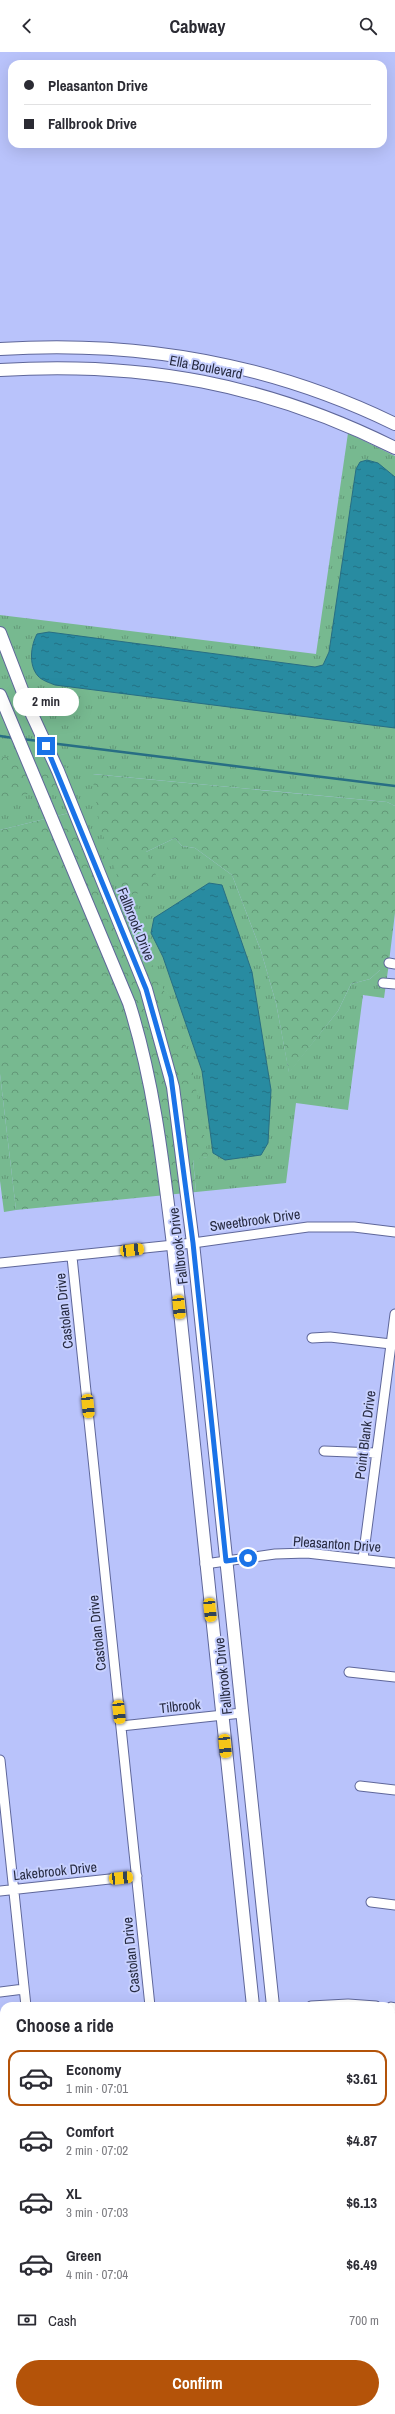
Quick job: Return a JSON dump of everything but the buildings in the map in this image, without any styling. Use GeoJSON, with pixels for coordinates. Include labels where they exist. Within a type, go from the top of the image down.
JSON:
{"type":"FeatureCollection","features":[{"type":"Feature","properties":{"kind":"main road","name":"Ella Boulevard"},"geometry":{"type":"LineString","coordinates":[[0,349],[83,347],[152,351],[202,359],[302,386],[375,414],[395,424]]}},
{"type":"Feature","properties":{"kind":"main road"},"geometry":{"type":"LineString","coordinates":[[198,380],[202,359]]}},
{"type":"Feature","properties":{"kind":"main road","name":"Ella Boulevard"},"geometry":{"type":"LineString","coordinates":[[0,370],[82,368],[150,372],[198,380],[295,405],[366,433],[395,448]]}},
{"type":"Feature","properties":{"kind":"main road"},"geometry":{"type":"LineString","coordinates":[[366,433],[375,414]]}},
{"type":"Feature","properties":{"kind":"main road","name":"Fallbrook Drive"},"geometry":{"type":"LineString","coordinates":[[0,632],[29,708],[58,771],[146,989],[162,1043],[173,1088],[193,1243],[273,2002]]}},
{"type":"Feature","properties":{"kind":"main road","name":"Fallbrook Drive"},"geometry":{"type":"LineString","coordinates":[[2,701],[129,1003],[143,1049],[159,1133],[173,1245],[186,1384],[253,2002]]}},
{"type":"Feature","properties":{"kind":"main road"},"geometry":{"type":"LineString","coordinates":[[14,728],[35,721]]}},
{"type":"Feature","properties":{"kind":"main road"},"geometry":{"type":"LineString","coordinates":[[143,1049],[162,1043]]}},
{"type":"Feature","properties":{"kind":"main road"},"geometry":{"type":"LineString","coordinates":[[186,1384],[207,1382]]}},
{"type":"Feature","properties":{"kind":"main road"},"geometry":{"type":"LineString","coordinates":[[238,1868],[258,1865]]}},
{"type":"Feature","properties":{"kind":"street"},"geometry":{"type":"LineString","coordinates":[[383,983],[395,984]]}},
{"type":"Feature","properties":{"kind":"street","name":"Sweetbrook Drive"},"geometry":{"type":"LineString","coordinates":[[0,1263],[72,1257],[193,1243],[308,1227],[346,1227],[395,1232]]}},
{"type":"Feature","properties":{"kind":"street","name":"Castolan Drive"},"geometry":{"type":"LineString","coordinates":[[72,1257],[150,2002]]}},
{"type":"Feature","properties":{"kind":"street","name":"Point Blank Drive"},"geometry":{"type":"LineString","coordinates":[[363,1559],[395,1314]]}},
{"type":"Feature","properties":{"kind":"street"},"geometry":{"type":"LineString","coordinates":[[312,1338],[330,1337],[391,1344]]}},
{"type":"Feature","properties":{"kind":"street"},"geometry":{"type":"LineString","coordinates":[[324,1451],[376,1453]]}},
{"type":"Feature","properties":{"kind":"street","name":"Pleasanton Drive"},"geometry":{"type":"LineString","coordinates":[[205,1564],[275,1554],[307,1552],[395,1562]]}},
{"type":"Feature","properties":{"kind":"street"},"geometry":{"type":"LineString","coordinates":[[349,1672],[395,1677]]}},
{"type":"Feature","properties":{"kind":"street","name":"Tilbrook"},"geometry":{"type":"LineString","coordinates":[[120,1726],[242,1713]]}},
{"type":"Feature","properties":{"kind":"street"},"geometry":{"type":"LineString","coordinates":[[0,1760],[2,1791],[26,2002]]}},
{"type":"Feature","properties":{"kind":"street"},"geometry":{"type":"LineString","coordinates":[[360,1786],[395,1790]]}},
{"type":"Feature","properties":{"kind":"street","name":"Lakebrook Drive"},"geometry":{"type":"LineString","coordinates":[[0,1891],[137,1876]]}},
{"type":"Feature","properties":{"kind":"street"},"geometry":{"type":"LineString","coordinates":[[371,1902],[395,1905]]}},
{"type":"Feature","properties":{"kind":"street"},"geometry":{"type":"LineString","coordinates":[[0,1992],[24,1989]]}},
{"type":"Feature","properties":{"kind":"green space"},"geometry":{"type":"Polygon","coordinates":[[[348,433],[395,456],[395,806],[387,802],[93,774],[146,852],[175,838],[182,846],[195,848],[232,875],[261,951],[276,1003],[289,1072],[338,1011],[351,984],[370,979],[380,970],[388,970],[384,998],[363,995],[348,1110],[296,1103],[286,1183],[196,1192],[193,1159],[207,1157],[73,812],[0,830],[0,615],[316,654],[348,433]]]}},
{"type":"Feature","properties":{"kind":"green space"},"geometry":{"type":"Polygon","coordinates":[[[0,756],[68,768],[68,784],[0,801],[0,756]]]}},
{"type":"Feature","properties":{"kind":"green space"},"geometry":{"type":"Polygon","coordinates":[[[92,774],[387,802],[395,806],[395,913],[388,970],[380,970],[370,979],[351,984],[338,1011],[289,1073],[276,1003],[261,951],[232,875],[195,848],[182,846],[175,838],[146,852],[159,882],[145,892],[124,896],[100,827],[92,774]]]}},
{"type":"Feature","properties":{"kind":"green space"},"geometry":{"type":"Polygon","coordinates":[[[73,812],[105,898],[129,924],[146,952],[161,983],[191,1061],[208,1157],[193,1160],[196,1192],[16,1210],[0,1074],[0,830],[73,812]]]}},
{"type":"Feature","properties":{"kind":"green space"},"geometry":{"type":"Polygon","coordinates":[[[0,1074],[16,1210],[4,1212],[0,1181],[0,1074]]]}},
{"type":"Feature","properties":{"kind":"water"},"geometry":{"type":"Polygon","coordinates":[[[367,460],[378,463],[395,477],[395,728],[55,685],[41,679],[38,676],[32,661],[33,644],[37,634],[49,632],[315,667],[323,665],[329,652],[356,469],[360,462],[367,460]]]}},
{"type":"Feature","properties":{"kind":"water"},"geometry":{"type":"Polygon","coordinates":[[[209,883],[222,885],[252,972],[271,1090],[268,1143],[261,1155],[225,1160],[213,1153],[202,1071],[163,957],[151,933],[154,918],[209,883]]]}},
{"type":"Feature","properties":{"kind":"waterway"},"geometry":{"type":"LineString","coordinates":[[0,736],[13,738]]}},
{"type":"Feature","properties":{"kind":"waterway"},"geometry":{"type":"LineString","coordinates":[[22,739],[39,741]]}},
{"type":"Feature","properties":{"kind":"waterway"},"geometry":{"type":"LineString","coordinates":[[50,743],[395,786]]}},
{"type":"Feature","properties":{"kind":"route"},"geometry":{"type":"LineString","coordinates":[[46,746],[58,771],[146,989],[166,1056],[173,1088],[193,1243],[226,1561],[248,1558]]}}]}
